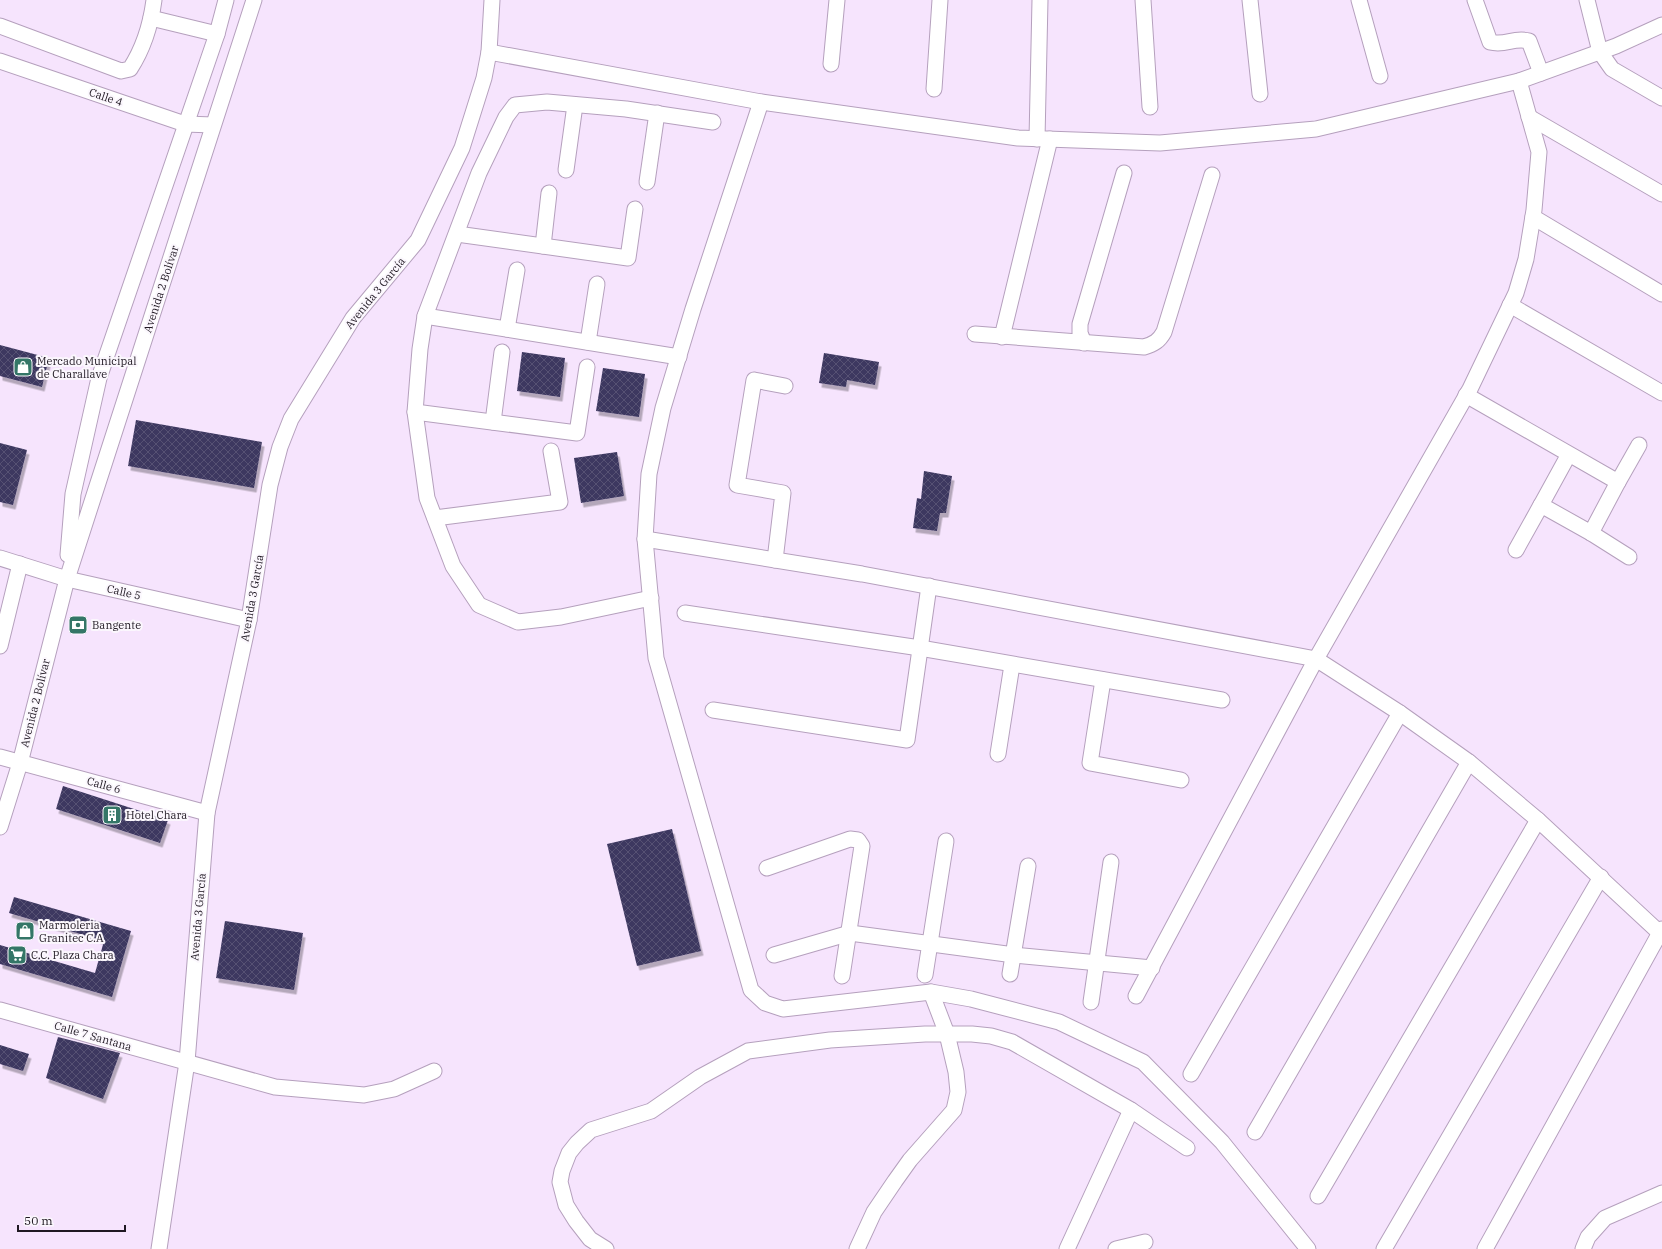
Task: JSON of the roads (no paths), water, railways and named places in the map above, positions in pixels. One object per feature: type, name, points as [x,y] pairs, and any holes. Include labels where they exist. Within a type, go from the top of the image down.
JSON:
[{"type":"street","points":[[0,26],[121,71],[130,70],[135,62],[151,18],[154,0]]},
{"type":"street","name":"Avenida 2 Bolívar","points":[[67,579],[73,494],[99,378],[217,34],[226,0]]},
{"type":"street","name":"Avenida 2 Bolívar","points":[[0,827],[20,763],[67,579],[254,0]]},
{"type":"street","name":"Avenida 3 García","points":[[159,1249],[186,1062],[207,813],[249,620],[270,485],[280,447],[291,418],[353,318],[418,240],[462,148],[484,78],[489,52],[492,0]]},
{"type":"street","points":[[831,64],[837,0]]},
{"type":"street","points":[[934,89],[940,0]]},
{"type":"street","points":[[1002,337],[1043,139],[1040,0]]},
{"type":"street","points":[[1143,0],[1150,106]]},
{"type":"street","points":[[1250,0],[1260,94]]},
{"type":"street","points":[[1359,0],[1380,76]]},
{"type":"street","points":[[1475,0],[1490,42],[1501,45],[1520,39],[1529,41],[1541,73]]},
{"type":"street","points":[[1587,0],[1600,52],[1612,69],[1662,98]]},
{"type":"street","points":[[151,18],[217,34]]},
{"type":"street","points":[[489,52],[761,102],[1018,138],[1160,143],[1316,129],[1518,81],[1600,52],[1662,25]]},
{"type":"street","name":"Calle 4","points":[[0,61],[185,124],[213,125]]},
{"type":"street","points":[[1136,996],[1316,659],[1466,396],[1510,305],[1526,259],[1533,217],[1539,152],[1518,81]]},
{"type":"street","points":[[651,598],[561,617],[518,622],[479,604],[453,566],[427,498],[415,412],[420,349],[425,316],[478,173],[506,118],[515,105],[530,102],[575,105],[656,113],[714,122]]},
{"type":"street","points":[[761,102],[663,408],[649,474],[646,539],[656,658],[751,990],[765,1003],[783,1009],[931,992],[971,999],[1059,1022],[1143,1062],[1222,1142],[1308,1249]]},
{"type":"street","points":[[566,170],[575,105]]},
{"type":"street","points":[[647,182],[656,113]]},
{"type":"street","points":[[1529,117],[1662,194]]},
{"type":"street","points":[[1084,343],[1080,333],[1080,324],[1124,174]]},
{"type":"street","points":[[975,334],[1144,347],[1153,344],[1160,339],[1164,332],[1212,176]]},
{"type":"street","points":[[543,246],[549,193]]},
{"type":"street","points":[[456,234],[628,258],[635,209]]},
{"type":"street","points":[[1533,217],[1662,294]]},
{"type":"street","points":[[507,329],[517,270]]},
{"type":"street","points":[[588,342],[597,284]]},
{"type":"street","points":[[1510,305],[1662,393]]},
{"type":"street","points":[[425,316],[679,357]]},
{"type":"street","points":[[493,422],[502,352]]},
{"type":"street","points":[[415,412],[577,433],[587,368]]},
{"type":"street","points":[[775,560],[783,493],[737,484],[754,380],[785,386]]},
{"type":"street","points":[[1466,396],[1618,482]]},
{"type":"street","points":[[1591,534],[1639,445]]},
{"type":"street","points":[[435,518],[560,502],[551,451]]},
{"type":"street","points":[[1516,550],[1570,454]]},
{"type":"street","points":[[1541,505],[1629,557]]},
{"type":"street","points":[[646,539],[929,586],[1316,659],[1400,713],[1469,762],[1538,820],[1661,933],[1485,1249]]},
{"type":"street","name":"Calle 5","points":[[0,558],[67,579],[249,620]]},
{"type":"street","points":[[0,646],[3,618],[20,564]]},
{"type":"street","points":[[713,710],[907,740],[929,586]]},
{"type":"street","points":[[685,613],[920,648],[1222,700]]},
{"type":"street","points":[[998,754],[1012,665]]},
{"type":"street","points":[[1103,680],[1090,763],[1180,780]]},
{"type":"street","points":[[1192,1074],[1400,713]]},
{"type":"street","name":"Calle 6","points":[[0,757],[207,813]]},
{"type":"street","points":[[1255,1132],[1469,762]]},
{"type":"street","points":[[1318,1196],[1538,820]]},
{"type":"street","points":[[767,868],[850,840],[858,840],[862,846],[850,933],[842,976]]},
{"type":"street","points":[[925,975],[946,841]]},
{"type":"street","points":[[1091,1002],[1111,862]]},
{"type":"street","points":[[1010,974],[1028,866]]},
{"type":"street","points":[[1384,1249],[1601,877]]},
{"type":"street","points":[[774,955],[850,933],[1014,955],[1152,968]]},
{"type":"street","points":[[857,1249],[874,1212],[895,1181],[910,1160],[954,1110],[958,1092],[947,1034],[931,992]]},
{"type":"street","name":"Calle 7 Santana","points":[[0,1010],[275,1087],[364,1094],[394,1089],[434,1071]]},
{"type":"street","points":[[606,1249],[590,1239],[576,1222],[566,1205],[560,1182],[562,1171],[569,1153],[591,1130],[651,1111],[700,1077],[748,1051],[830,1040],[947,1034],[991,1036],[1012,1042],[1131,1110],[1187,1148]]},
{"type":"street","points":[[1067,1249],[1131,1110]]},
{"type":"street","points":[[1583,1249],[1588,1237],[1605,1218],[1662,1193]]},
{"type":"street","points":[[1116,1249],[1145,1242]]},
{"type":"place","name":"Mercado Municipal de Charallave","points":[[23,367]]},
{"type":"place","name":"Bangente","points":[[78,625]]},
{"type":"place","name":"Hotel Chara","points":[[112,815]]},
{"type":"place","name":"Marmoleria Granitec C.A","points":[[25,931]]},
{"type":"place","name":"C.C. Plaza Chara","points":[[17,955]]}]
